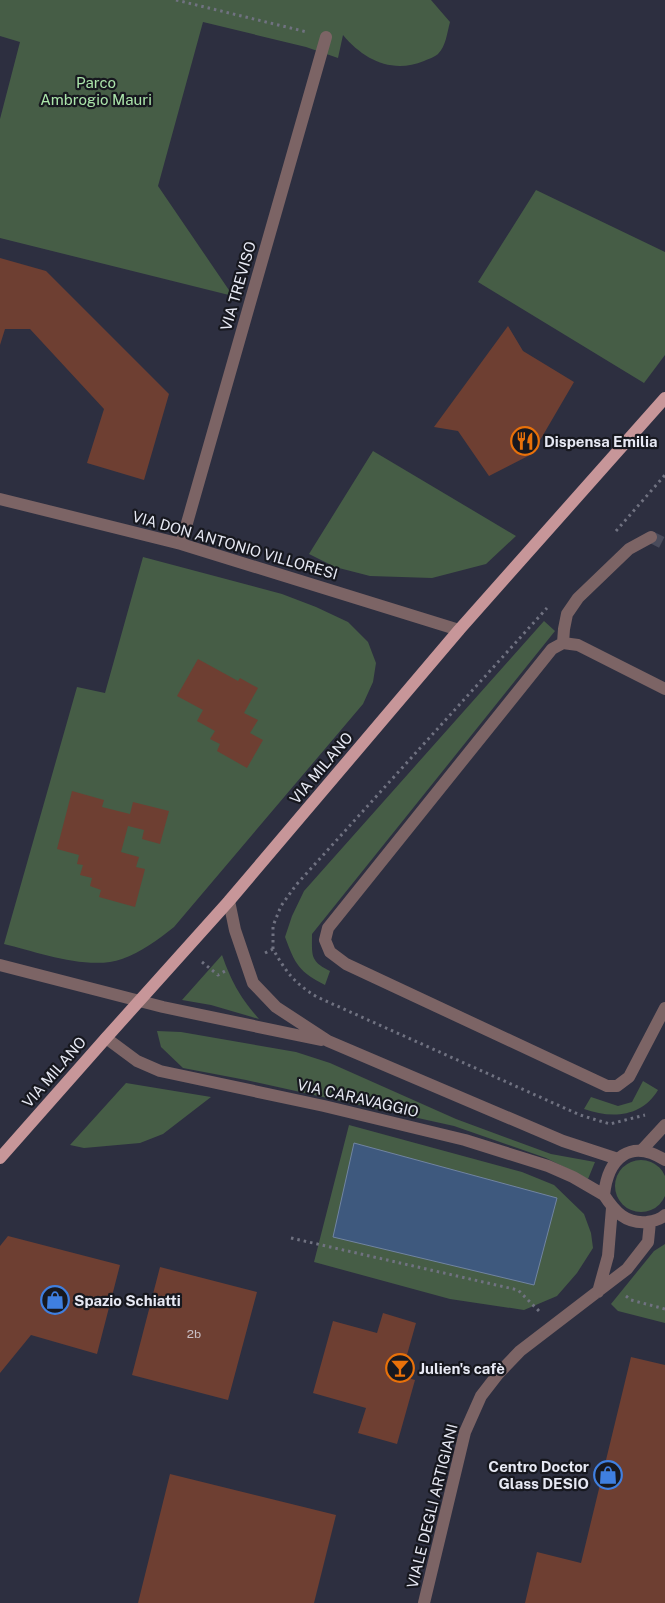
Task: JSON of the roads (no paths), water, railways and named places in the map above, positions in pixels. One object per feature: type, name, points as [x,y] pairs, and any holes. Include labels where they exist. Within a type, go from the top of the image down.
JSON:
[{"type":"main road","name":"VIA MILANO","points":[[0,1158],[229,901],[459,630],[665,398]]},
{"type":"street","name":"VIA TREVISO","points":[[181,544],[326,37]]},
{"type":"street","name":"VIA DON ANTONIO VILLORESI","points":[[0,499],[181,544],[459,630]]},
{"type":"street","points":[[563,643],[566,614],[578,598],[629,549],[651,536]]},
{"type":"street","points":[[665,689],[578,645],[563,643],[552,649],[328,928],[324,940],[330,952],[346,964],[608,1086],[617,1086],[629,1076],[665,1008]]},
{"type":"street","name":"VIA CARAVAGGIO","points":[[229,901],[234,930],[253,984],[276,1007],[328,1041],[563,1141],[618,1159]]},
{"type":"street","name":"VIA CARAVAGGIO","points":[[0,965],[170,1009],[328,1041]]},
{"type":"street","name":"VIA CARAVAGGIO","points":[[106,1038],[137,1061],[160,1071],[324,1106],[465,1140],[548,1166],[573,1177],[604,1195]]},
{"type":"street","points":[[641,1151],[665,1125]]},
{"type":"street","points":[[661,1218],[638,1223],[626,1220],[612,1208],[604,1195],[608,1172],[618,1159],[628,1153],[641,1151],[653,1153],[665,1160]]},
{"type":"street","points":[[598,1292],[608,1256],[612,1208]]},
{"type":"street","name":"VIALE DEGLI ARTIGIANI","points":[[424,1603],[465,1432],[482,1396],[498,1374],[520,1351],[553,1324],[628,1269],[648,1242],[661,1218]]},
{"type":"water","points":[[354,1143],[557,1198],[534,1285],[333,1237]]},
{"type":"tunnel","points":[[651,537],[665,544]]},
{"type":"place","name":"Dispensa Emilia","points":[[525,441]]},
{"type":"place","name":"Spazio Schiatti","points":[[55,1300]]},
{"type":"place","name":"Julien's cafè","points":[[400,1368]]},
{"type":"place","name":"Centro Doctor Glass DESIO","points":[[608,1475]]},
{"type":"park label","name":"Parco Ambrogio Mauri","points":[[96,90]]}]
